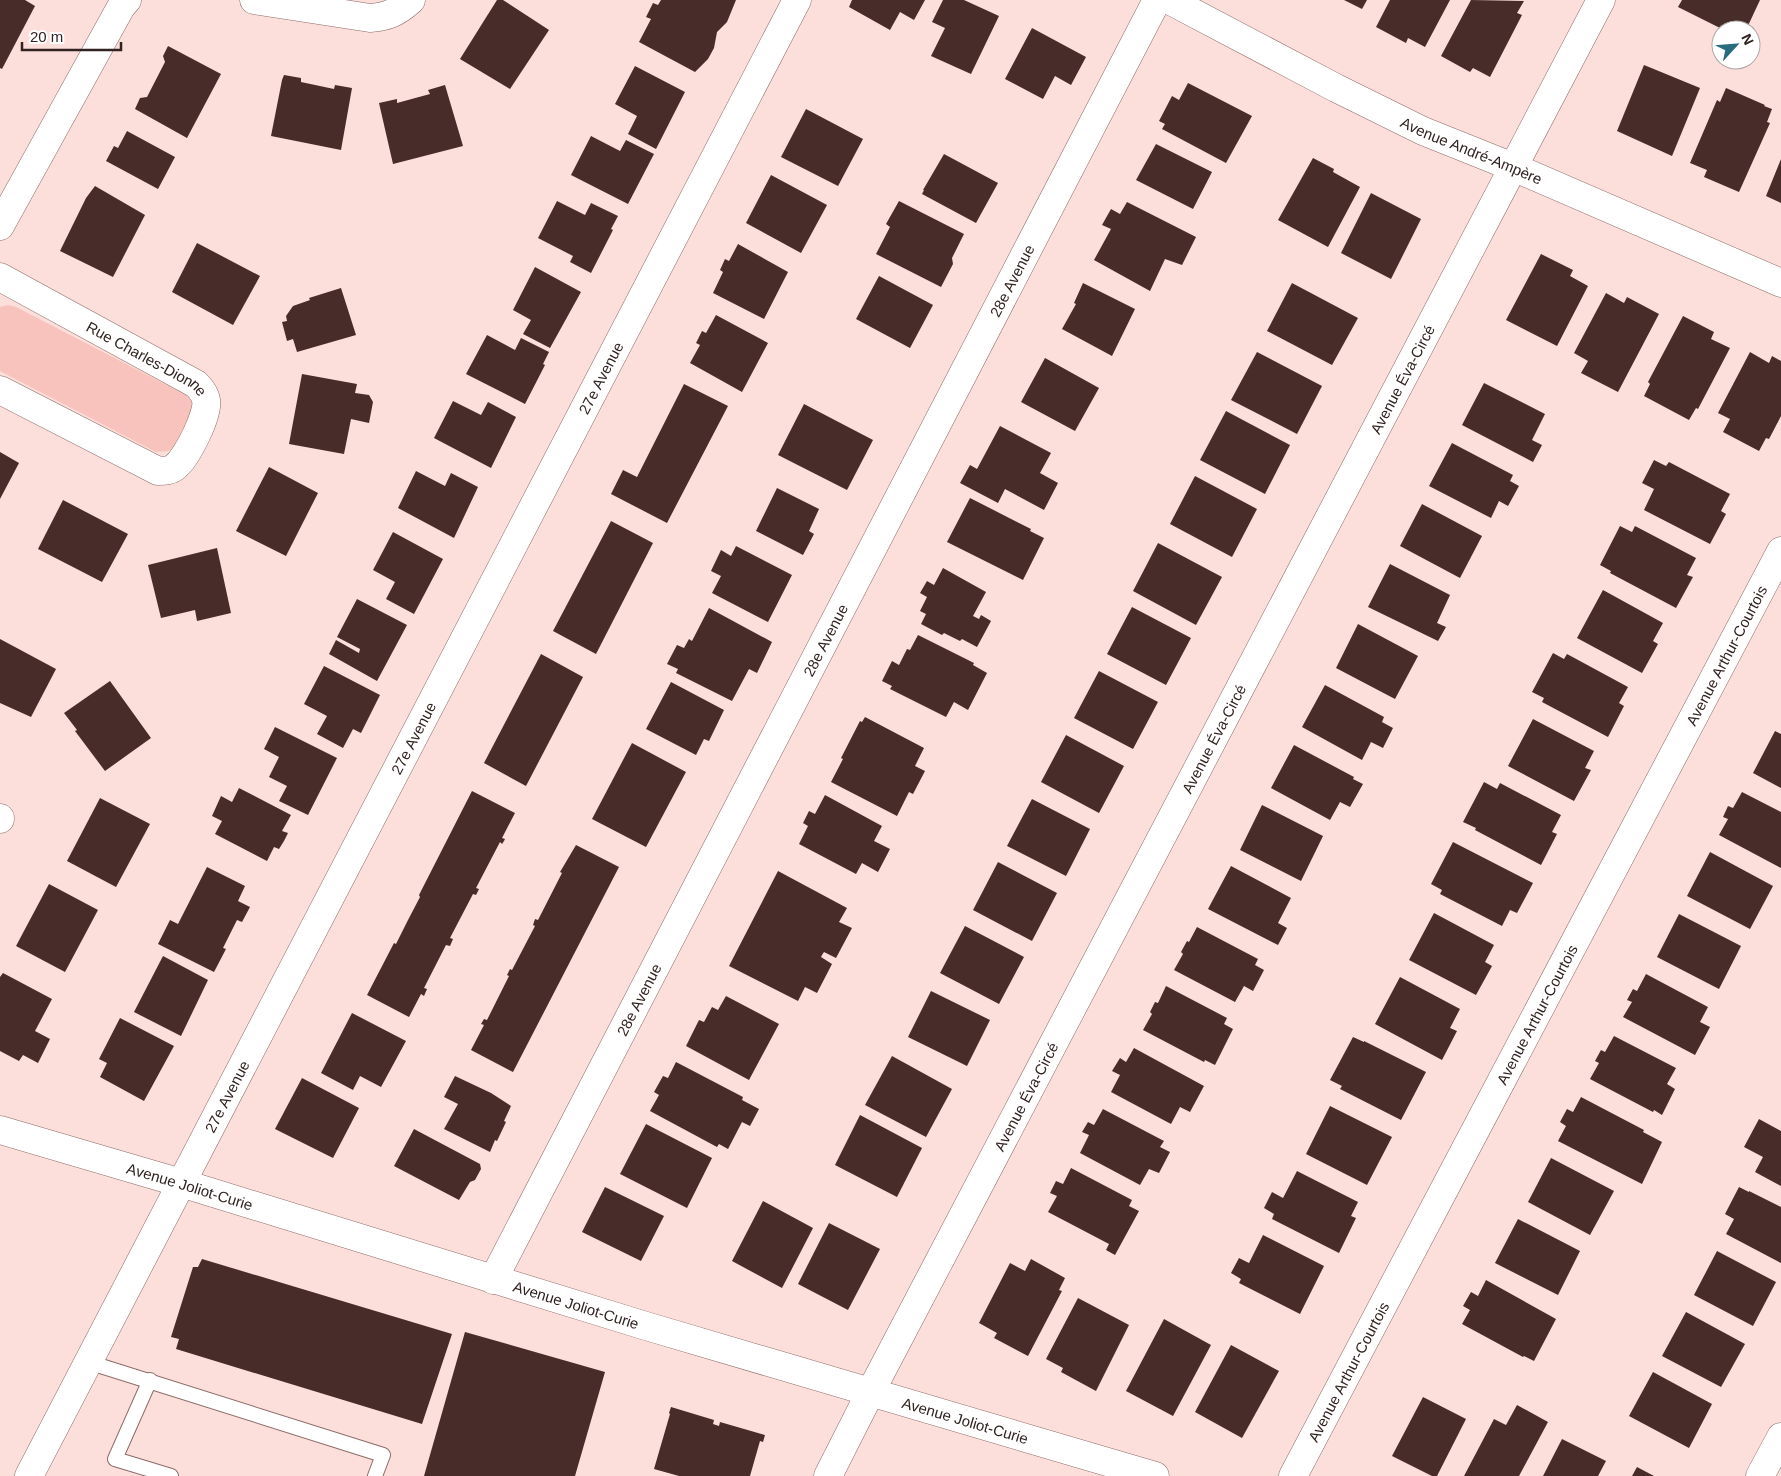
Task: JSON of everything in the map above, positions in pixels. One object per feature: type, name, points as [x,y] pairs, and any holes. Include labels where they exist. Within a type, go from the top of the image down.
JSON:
[{"type":"street","points":[[0,226],[121,7],[127,0]]},
{"type":"street","points":[[254,0],[370,18],[385,17],[398,11],[411,0]]},
{"type":"street","name":"27e Avenue","points":[[29,1476],[798,0]]},
{"type":"street","name":"28e Avenue","points":[[493,1280],[1157,0]]},
{"type":"street","name":"Avenue André-Ampère","points":[[1170,0],[1336,88],[1423,131],[1781,283]]},
{"type":"street","name":"Avenue Éva-Circé","points":[[828,1476],[1601,0]]},
{"type":"street","name":"Rue Charles-Dionne","points":[[0,277],[196,384],[206,400],[205,418],[176,467],[166,471],[158,471],[0,390]]},
{"type":"street","name":"Avenue Arthur-Courtois","points":[[1293,1476],[1781,551]]},
{"type":"street","name":"Avenue Joliot-Curie","points":[[0,1130],[181,1183],[493,1280],[870,1393],[1155,1476]]},
{"type":"street","points":[[1760,1476],[1781,1437]]},
{"type":"lane","points":[[88,1362],[383,1455],[375,1476]]},
{"type":"lane","points":[[150,1380],[115,1459],[171,1476]]},
{"type":"shaded area","points":[[8,305],[16,307],[186,395],[192,403],[192,410],[173,447],[169,451],[156,452],[0,371],[0,307]]},
{"type":"building","points":[[0,0],[25,0],[35,6],[2,69],[0,68]]},
{"type":"building","points":[[497,0],[503,0],[549,30],[510,89],[460,59]]},
{"type":"building","points":[[661,0],[736,0],[727,22],[717,32],[714,48],[708,59],[695,72],[639,42],[651,19],[646,17],[653,3],[658,5]]},
{"type":"building","points":[[852,0],[925,0],[914,20],[900,12],[890,30],[849,7]]},
{"type":"building","points":[[943,0],[964,0],[999,16],[971,74],[931,56],[945,28],[932,22]]},
{"type":"building","points":[[1344,0],[1367,0],[1362,9]]},
{"type":"building","points":[[1390,0],[1450,0],[1425,47],[1408,38],[1406,43],[1376,27]]},
{"type":"building","points":[[1471,0],[1524,1],[1517,13],[1522,15],[1490,77],[1473,68],[1470,72],[1441,56]]},
{"type":"building","points":[[1682,0],[1760,0],[1751,20],[1711,20],[1711,24],[1678,7]]},
{"type":"building","points":[[1032,28],[1086,57],[1071,85],[1055,76],[1043,99],[1005,79]]},
{"type":"building","points":[[168,46],[221,74],[187,138],[135,109],[140,98],[147,97],[165,62],[163,56]]},
{"type":"building","points":[[1644,65],[1700,88],[1672,156],[1617,131]]},
{"type":"building","points":[[635,66],[685,92],[656,149],[628,134],[637,116],[615,104]]},
{"type":"building","points":[[284,75],[301,78],[301,82],[334,89],[335,85],[352,88],[341,150],[271,136]]},
{"type":"building","points":[[1188,83],[1252,116],[1226,163],[1162,129],[1165,124],[1159,121],[1172,96],[1179,100]]},
{"type":"building","points":[[445,85],[463,146],[393,164],[379,103],[397,99],[397,103],[430,94],[428,90]]},
{"type":"building","points":[[1726,88],[1772,109],[1767,122],[1770,123],[1739,192],[1704,177],[1707,170],[1690,163],[1717,100],[1720,102]]},
{"type":"building","points":[[806,109],[863,139],[838,186],[781,157]]},
{"type":"building","points":[[127,131],[175,157],[158,189],[106,161],[114,146],[118,148]]},
{"type":"building","points":[[591,136],[620,151],[626,140],[654,154],[628,204],[571,175]]},
{"type":"building","points":[[1156,144],[1212,172],[1193,209],[1136,180]]},
{"type":"building","points":[[944,154],[998,183],[976,223],[922,194]]},
{"type":"building","points":[[1313,158],[1334,169],[1333,172],[1360,187],[1328,247],[1278,220]]},
{"type":"building","points":[[1781,159],[1781,203],[1766,196]]},
{"type":"building","points":[[771,175],[827,205],[801,253],[746,223]]},
{"type":"building","points":[[95,186],[145,215],[113,277],[60,251],[86,198]]},
{"type":"building","points":[[1371,193],[1421,219],[1391,279],[1341,253]]},
{"type":"building","points":[[557,201],[585,215],[591,203],[618,216],[591,273],[570,262],[573,256],[538,238]]},
{"type":"building","points":[[899,201],[964,234],[952,258],[953,264],[941,287],[876,254],[890,227],[886,224]]},
{"type":"building","points":[[1127,202],[1196,237],[1182,265],[1165,259],[1150,291],[1094,260],[1111,229],[1102,225],[1111,209],[1120,214]]},
{"type":"building","points":[[197,243],[260,276],[233,325],[172,292]]},
{"type":"building","points":[[738,244],[788,272],[764,319],[713,293],[723,272],[720,270],[725,259],[729,261]]},
{"type":"building","points":[[1541,254],[1573,270],[1570,276],[1588,286],[1557,346],[1506,320]]},
{"type":"building","points":[[535,267],[581,292],[550,348],[523,334],[531,320],[513,310]]},
{"type":"building","points":[[879,276],[933,305],[910,348],[856,319]]},
{"type":"building","points":[[1083,283],[1135,309],[1112,356],[1062,329],[1076,304],[1074,303]]},
{"type":"building","points":[[1292,283],[1358,318],[1332,365],[1267,331]]},
{"type":"building","points":[[341,288],[356,335],[297,352],[293,339],[287,341],[282,322],[287,321],[286,316],[293,306],[310,300],[309,298]]},
{"type":"building","points":[[1606,293],[1624,303],[1627,297],[1659,314],[1618,392],[1581,373],[1588,361],[1574,353]]},
{"type":"building","points":[[716,315],[768,343],[742,392],[690,363],[700,345],[696,343],[702,331],[706,333]]},
{"type":"building","points":[[1683,316],[1714,332],[1711,339],[1730,348],[1698,409],[1696,408],[1689,420],[1644,396],[1650,384],[1648,382]]},
{"type":"building","points":[[487,335],[515,350],[521,338],[549,352],[543,364],[545,365],[525,404],[466,374]]},
{"type":"building","points":[[1257,352],[1322,386],[1297,434],[1231,400]]},
{"type":"building","points":[[1750,352],[1769,363],[1772,356],[1781,361],[1781,416],[1769,439],[1766,438],[1759,451],[1723,432],[1730,419],[1718,413]]},
{"type":"building","points":[[1045,358],[1099,388],[1075,431],[1021,402]]},
{"type":"building","points":[[302,374],[357,384],[355,393],[369,395],[373,402],[369,423],[351,419],[344,454],[289,444]]},
{"type":"building","points":[[1484,383],[1545,414],[1532,440],[1542,445],[1533,462],[1462,425]]},
{"type":"building","points":[[684,384],[728,406],[667,523],[611,494],[623,470],[637,477]]},
{"type":"building","points":[[453,401],[481,415],[488,402],[516,417],[491,468],[434,438]]},
{"type":"building","points":[[804,404],[873,440],[847,490],[778,455]]},
{"type":"building","points":[[1226,411],[1290,445],[1265,494],[1200,460]]},
{"type":"building","points":[[1000,426],[1051,453],[1040,473],[1058,483],[1044,510],[1005,489],[998,503],[960,483],[970,465],[977,469]]},
{"type":"building","points":[[1452,443],[1513,475],[1510,481],[1519,486],[1508,506],[1499,501],[1491,518],[1429,486]]},
{"type":"building","points":[[0,452],[19,463],[0,499]]},
{"type":"building","points":[[1654,460],[1666,466],[1669,462],[1730,494],[1721,511],[1726,514],[1710,544],[1644,510],[1654,489],[1642,483]]},
{"type":"building","points":[[269,467],[318,493],[286,556],[236,531]]},
{"type":"building","points":[[416,471],[445,486],[451,473],[478,487],[454,538],[398,508]]},
{"type":"building","points":[[1195,476],[1257,509],[1232,557],[1170,524]]},
{"type":"building","points":[[777,488],[819,509],[809,531],[814,534],[803,555],[756,531]]},
{"type":"building","points":[[970,498],[1031,529],[1030,531],[1044,538],[1023,580],[947,542]]},
{"type":"building","points":[[63,500],[128,534],[102,582],[38,549]]},
{"type":"building","points":[[1422,504],[1482,536],[1460,578],[1400,546]]},
{"type":"building","points":[[611,521],[653,543],[596,654],[553,631]]},
{"type":"building","points":[[1620,526],[1632,532],[1635,526],[1696,558],[1687,575],[1693,577],[1676,608],[1610,573],[1611,571],[1600,565]]},
{"type":"building","points":[[393,532],[443,559],[414,614],[386,599],[395,582],[373,570]]},
{"type":"building","points":[[1158,543],[1222,577],[1196,625],[1133,591]]},
{"type":"building","points":[[736,546],[792,575],[768,622],[712,593],[721,576],[711,571],[721,550],[731,556]]},
{"type":"building","points":[[217,548],[231,613],[197,621],[195,610],[161,618],[148,565]]},
{"type":"building","points":[[1390,564],[1450,595],[1437,623],[1446,627],[1438,641],[1368,607]]},
{"type":"building","points":[[943,568],[986,592],[973,616],[979,619],[981,615],[991,621],[977,647],[962,639],[960,641],[944,633],[942,635],[921,624],[926,614],[920,611],[927,597],[920,593],[927,581],[934,585]]},
{"type":"building","points":[[1603,590],[1663,623],[1653,641],[1658,644],[1642,673],[1577,638]]},
{"type":"building","points":[[357,599],[407,625],[377,681],[329,654],[336,640],[359,653],[360,649],[337,637]]},
{"type":"building","points":[[1132,607],[1191,638],[1166,685],[1107,654]]},
{"type":"building","points":[[709,608],[772,642],[757,673],[749,669],[732,701],[676,673],[678,669],[667,664],[677,645],[684,648],[689,639],[692,641]]},
{"type":"building","points":[[1358,624],[1418,656],[1395,699],[1336,668]]},
{"type":"building","points":[[918,635],[974,663],[973,665],[987,673],[968,710],[954,702],[946,717],[890,689],[892,686],[882,681],[892,661],[899,665],[907,649],[910,650]]},
{"type":"building","points":[[0,639],[56,669],[31,717],[0,703]]},
{"type":"building","points":[[1553,653],[1564,659],[1567,654],[1628,687],[1619,703],[1624,706],[1608,737],[1542,702],[1544,698],[1532,692]]},
{"type":"building","points":[[541,654],[583,677],[526,786],[484,763]]},
{"type":"building","points":[[324,666],[380,695],[361,733],[353,729],[343,748],[317,734],[327,716],[304,704]]},
{"type":"building","points":[[1099,671],[1158,702],[1133,749],[1074,718]]},
{"type":"building","points":[[110,681],[151,738],[105,771],[64,713]]},
{"type":"building","points":[[671,682],[724,710],[709,741],[704,739],[696,755],[646,729]]},
{"type":"building","points":[[1325,685],[1384,717],[1382,722],[1393,728],[1383,748],[1371,742],[1362,760],[1302,727]]},
{"type":"building","points":[[865,717],[924,748],[915,766],[925,771],[913,794],[909,792],[897,816],[831,782],[860,721],[862,722]]},
{"type":"building","points":[[1533,719],[1594,751],[1585,768],[1591,770],[1574,801],[1508,766]]},
{"type":"building","points":[[275,727],[337,758],[308,815],[279,801],[287,786],[269,777],[279,757],[264,749]]},
{"type":"building","points":[[1775,731],[1781,734],[1781,788],[1753,773]]},
{"type":"building","points":[[1066,735],[1124,766],[1099,813],[1041,782]]},
{"type":"building","points":[[632,743],[686,772],[646,847],[592,819]]},
{"type":"building","points":[[1294,745],[1354,777],[1353,779],[1363,784],[1350,807],[1340,802],[1330,820],[1271,788]]},
{"type":"building","points":[[1484,782],[1497,789],[1500,783],[1561,815],[1552,832],[1557,834],[1541,865],[1463,822]]},
{"type":"building","points":[[239,788],[291,815],[282,831],[288,833],[284,841],[279,849],[274,847],[267,861],[215,834],[222,821],[212,816],[221,796],[232,802]]},
{"type":"building","points":[[472,791],[515,813],[502,838],[505,839],[504,841],[502,844],[500,842],[476,888],[479,889],[476,895],[473,894],[450,938],[453,939],[450,946],[446,945],[424,988],[427,989],[424,996],[421,994],[409,1017],[367,995],[394,943],[396,944]]},
{"type":"building","points":[[1742,792],[1781,812],[1781,868],[1719,835],[1728,819],[1723,817],[1728,806],[1733,808]]},
{"type":"building","points":[[825,795],[882,826],[874,841],[890,849],[878,872],[862,863],[856,874],[799,844],[808,826],[803,823],[809,811],[815,814]]},
{"type":"building","points":[[100,798],[150,824],[116,887],[67,861]]},
{"type":"building","points":[[1032,799],[1090,829],[1066,876],[1007,846]]},
{"type":"building","points":[[1262,805],[1323,836],[1301,881],[1240,850]]},
{"type":"building","points":[[1453,842],[1533,883],[1517,913],[1510,910],[1502,926],[1440,894],[1442,890],[1431,884]]},
{"type":"building","points":[[576,845],[619,867],[513,1072],[471,1050],[484,1025],[481,1024],[484,1019],[487,1020],[509,976],[507,975],[510,969],[512,970],[535,926],[533,925],[535,919],[538,920],[562,873],[560,872]]},
{"type":"building","points":[[1710,852],[1773,886],[1750,929],[1687,896]]},
{"type":"building","points":[[998,862],[1057,893],[1032,941],[973,910]]},
{"type":"building","points":[[1231,866],[1291,898],[1278,923],[1287,928],[1278,945],[1208,909]]},
{"type":"building","points":[[207,867],[245,886],[238,901],[250,907],[242,922],[237,920],[223,948],[226,949],[214,972],[158,944],[170,920],[178,924]]},
{"type":"building","points":[[778,871],[847,908],[839,922],[852,928],[836,958],[824,952],[822,955],[821,957],[832,964],[817,993],[805,987],[798,1001],[729,966]]},
{"type":"building","points":[[49,884],[98,910],[65,972],[16,946]]},
{"type":"building","points":[[1434,913],[1494,945],[1485,962],[1492,966],[1476,995],[1409,960]]},
{"type":"building","points":[[1679,914],[1741,946],[1719,989],[1657,957]]},
{"type":"building","points":[[965,926],[1024,957],[999,1004],[940,973]]},
{"type":"building","points":[[1197,927],[1258,959],[1255,965],[1264,970],[1253,991],[1244,986],[1235,1002],[1174,970],[1183,954],[1181,952]]},
{"type":"building","points":[[163,956],[208,980],[181,1036],[134,1012]]},
{"type":"building","points":[[3,973],[52,999],[35,1031],[50,1039],[38,1063],[23,1055],[19,1061],[0,1051],[0,977]]},
{"type":"building","points":[[1646,974],[1708,1007],[1700,1022],[1710,1027],[1695,1055],[1623,1017],[1632,1002],[1627,1000],[1633,989],[1637,991]]},
{"type":"building","points":[[1400,977],[1460,1009],[1450,1028],[1457,1031],[1442,1060],[1375,1024]]},
{"type":"building","points":[[1166,986],[1227,1018],[1224,1024],[1233,1029],[1215,1065],[1205,1060],[1204,1062],[1143,1030],[1152,1014],[1150,1012],[1155,1002],[1158,1003]]},
{"type":"building","points":[[931,991],[990,1020],[967,1066],[908,1037]]},
{"type":"building","points":[[726,996],[779,1024],[749,1080],[686,1046],[699,1020],[704,1022],[712,1007],[718,1010]]},
{"type":"building","points":[[352,1013],[406,1041],[381,1087],[360,1076],[353,1090],[321,1073]]},
{"type":"building","points":[[120,1018],[174,1046],[144,1101],[100,1077],[107,1063],[99,1059]]},
{"type":"building","points":[[1614,1036],[1676,1068],[1667,1084],[1675,1089],[1662,1115],[1590,1079],[1599,1063],[1595,1061],[1601,1050],[1605,1052]]},
{"type":"building","points":[[1353,1037],[1426,1072],[1401,1120],[1340,1089],[1342,1086],[1330,1080]]},
{"type":"building","points":[[1134,1048],[1204,1086],[1190,1112],[1180,1107],[1171,1124],[1111,1092],[1120,1075],[1112,1071],[1120,1058],[1126,1062]]},
{"type":"building","points":[[892,1056],[952,1089],[926,1137],[865,1105]]},
{"type":"building","points":[[676,1062],[743,1097],[742,1100],[759,1109],[750,1126],[742,1122],[728,1149],[719,1144],[717,1147],[650,1111],[659,1095],[654,1092],[663,1076],[668,1078]]},
{"type":"building","points":[[455,1076],[491,1093],[511,1106],[504,1121],[506,1122],[490,1152],[444,1129],[458,1104],[444,1097]]},
{"type":"building","points":[[302,1078],[359,1108],[333,1158],[275,1129]]},
{"type":"building","points":[[1581,1097],[1644,1130],[1643,1132],[1662,1142],[1642,1184],[1558,1141],[1566,1126],[1560,1122],[1567,1109],[1573,1112]]},
{"type":"building","points":[[1330,1106],[1392,1137],[1367,1185],[1306,1154]]},
{"type":"building","points":[[1103,1109],[1164,1141],[1160,1147],[1170,1152],[1159,1173],[1149,1169],[1140,1185],[1080,1153],[1089,1135],[1082,1132],[1088,1122],[1094,1125]]},
{"type":"building","points":[[860,1115],[922,1148],[897,1197],[835,1165]]},
{"type":"building","points":[[1759,1119],[1781,1131],[1781,1186],[1755,1172],[1763,1157],[1744,1147]]},
{"type":"building","points":[[646,1124],[712,1158],[687,1208],[620,1174]]},
{"type":"building","points":[[414,1129],[480,1164],[481,1169],[475,1180],[470,1182],[459,1200],[394,1166]]},
{"type":"building","points":[[1551,1158],[1614,1191],[1590,1235],[1528,1202]]},
{"type":"building","points":[[1071,1168],[1132,1200],[1129,1206],[1139,1211],[1115,1255],[1106,1250],[1109,1244],[1048,1212],[1057,1196],[1050,1193],[1056,1181],[1063,1184]]},
{"type":"building","points":[[1297,1171],[1358,1202],[1351,1216],[1356,1218],[1339,1253],[1272,1219],[1274,1214],[1264,1208],[1272,1192],[1283,1198]]},
{"type":"building","points":[[605,1187],[664,1216],[641,1261],[582,1232]]},
{"type":"building","points":[[1739,1187],[1781,1207],[1781,1263],[1726,1234],[1734,1219],[1725,1214]]},
{"type":"building","points":[[763,1201],[813,1228],[782,1288],[732,1261]]},
{"type":"building","points":[[1518,1219],[1580,1251],[1558,1295],[1495,1263]]},
{"type":"building","points":[[829,1223],[880,1249],[848,1310],[798,1284]]},
{"type":"building","points":[[1263,1235],[1324,1266],[1300,1314],[1239,1283],[1241,1279],[1231,1273],[1239,1258],[1249,1263]]},
{"type":"building","points":[[1717,1251],[1776,1282],[1753,1326],[1694,1295]]},
{"type":"building","points":[[202,1259],[452,1334],[422,1424],[176,1349],[179,1339],[171,1337],[193,1267],[198,1267]]},
{"type":"building","points":[[1031,1259],[1065,1278],[1059,1290],[1062,1291],[1028,1356],[994,1338],[997,1333],[979,1323],[1010,1263],[1025,1271]]},
{"type":"building","points":[[1486,1280],[1556,1319],[1534,1361],[1462,1324],[1470,1310],[1463,1306],[1471,1292],[1478,1296]]},
{"type":"building","points":[[1078,1298],[1129,1325],[1096,1391],[1061,1372],[1063,1368],[1046,1359]]},
{"type":"building","points":[[1686,1312],[1745,1344],[1721,1387],[1662,1356]]},
{"type":"building","points":[[1164,1319],[1211,1345],[1173,1416],[1126,1391]]},
{"type":"building","points":[[465,1332],[605,1372],[575,1476],[424,1476]]},
{"type":"building","points":[[1231,1345],[1279,1371],[1242,1438],[1195,1412]]},
{"type":"building","points":[[1653,1372],[1712,1404],[1689,1448],[1629,1416]]},
{"type":"building","points":[[1423,1397],[1466,1419],[1437,1476],[1432,1476],[1392,1456]]},
{"type":"building","points":[[1517,1405],[1548,1422],[1519,1476],[1464,1476],[1494,1419],[1506,1425]]},
{"type":"building","points":[[671,1407],[714,1420],[713,1424],[719,1426],[720,1422],[765,1435],[763,1442],[760,1441],[750,1476],[679,1476],[654,1469]]},
{"type":"building","points":[[1562,1439],[1606,1461],[1598,1476],[1543,1476]]},
{"type":"building","points":[[1637,1467],[1654,1476],[1632,1476]]}]
